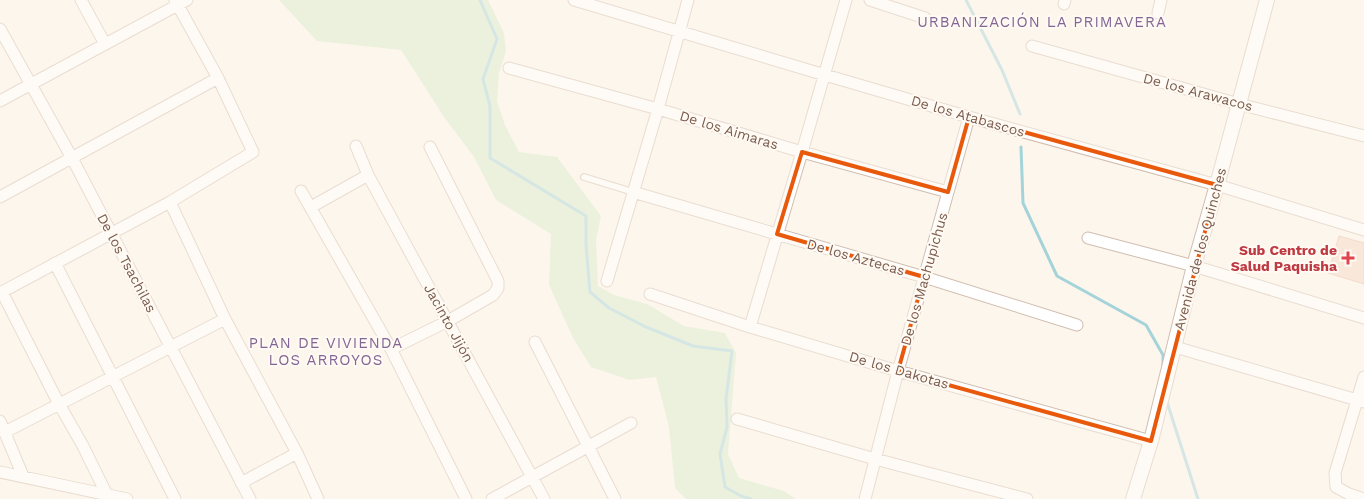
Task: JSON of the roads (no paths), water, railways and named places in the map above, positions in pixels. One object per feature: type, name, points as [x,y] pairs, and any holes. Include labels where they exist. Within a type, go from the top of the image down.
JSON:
[{"type":"street","points":[[81,0],[105,44]]},
{"type":"street","name":"De los Atabascos","points":[[574,0],[825,75],[1217,185],[1364,230]]},
{"type":"street","points":[[607,281],[688,0]]},
{"type":"street","points":[[750,327],[846,0]]},
{"type":"street","points":[[870,0],[925,18]]},
{"type":"street","points":[[1158,13],[1161,0]]},
{"type":"street","name":"Avenida de los Quinches","points":[[1133,499],[1151,441],[1194,266],[1268,0]]},
{"type":"street","points":[[0,101],[180,2],[253,152],[170,202],[1,293],[83,446],[107,495]]},
{"type":"street","name":"De los Tsachilas","points":[[0,29],[72,158],[250,499]]},
{"type":"street","name":"De los Arawacos","points":[[1032,46],[1239,104],[1364,136]]},
{"type":"street","name":"De los Aimaras","points":[[509,68],[948,192]]},
{"type":"street","points":[[0,197],[218,78]]},
{"type":"street","name":"De los Machupichus","points":[[865,499],[898,371],[969,116]]},
{"type":"street","name":"Jacinto Jijón","points":[[356,146],[368,175],[544,499]]},
{"type":"street","points":[[391,349],[448,321],[492,296],[498,288],[498,281],[430,147]]},
{"type":"street","points":[[310,207],[368,175]]},
{"type":"street","points":[[301,191],[391,349],[466,499]]},
{"type":"street","name":"De los Aztecas","points":[[633,192],[924,277],[1077,325]]},
{"type":"street","points":[[170,202],[225,320],[297,453],[318,499]]},
{"type":"street","points":[[1088,238],[1194,266],[1364,318]]},
{"type":"street","points":[[55,263],[175,499]]},
{"type":"street","name":"De los Dakotas","points":[[650,294],[750,327],[898,371],[1151,441]]},
{"type":"street","points":[[23,476],[2,427],[59,404],[225,320]]},
{"type":"street","points":[[536,342],[615,499]]},
{"type":"street","points":[[1174,347],[1361,401]]},
{"type":"street","points":[[1364,377],[1361,401],[1334,473],[1336,486],[1349,494],[1364,498]]},
{"type":"street","points":[[737,418],[875,459],[1026,499]]},
{"type":"street","points":[[492,499],[632,423]]},
{"type":"street","points":[[241,483],[297,453]]},
{"type":"street","points":[[0,472],[127,499]]},
{"type":"lane","points":[[584,177],[633,192]]},
{"type":"waterway","points":[[480,0],[497,39],[483,79],[490,106],[490,158],[586,216],[586,245],[590,292],[609,308],[646,327],[693,346],[732,351],[726,399],[727,427],[720,454],[725,487],[751,499]]},
{"type":"waterway","points":[[966,0],[1002,70],[1020,114]]},
{"type":"waterway","points":[[1021,147],[1023,203],[1057,276],[1146,325],[1163,355],[1163,366]]},
{"type":"waterway","points":[[1167,402],[1198,499]]},
{"type":"place","name":"Sub Centro de Salud Paquisha","points":[[1348,258]]},
{"type":"district","name":"URBANIZACIÓN LA PRIMAVERA","points":[[1042,22]]},
{"type":"district","name":"PLAN DE VIVIENDA LOS ARROYOS","points":[[326,352]]}]
